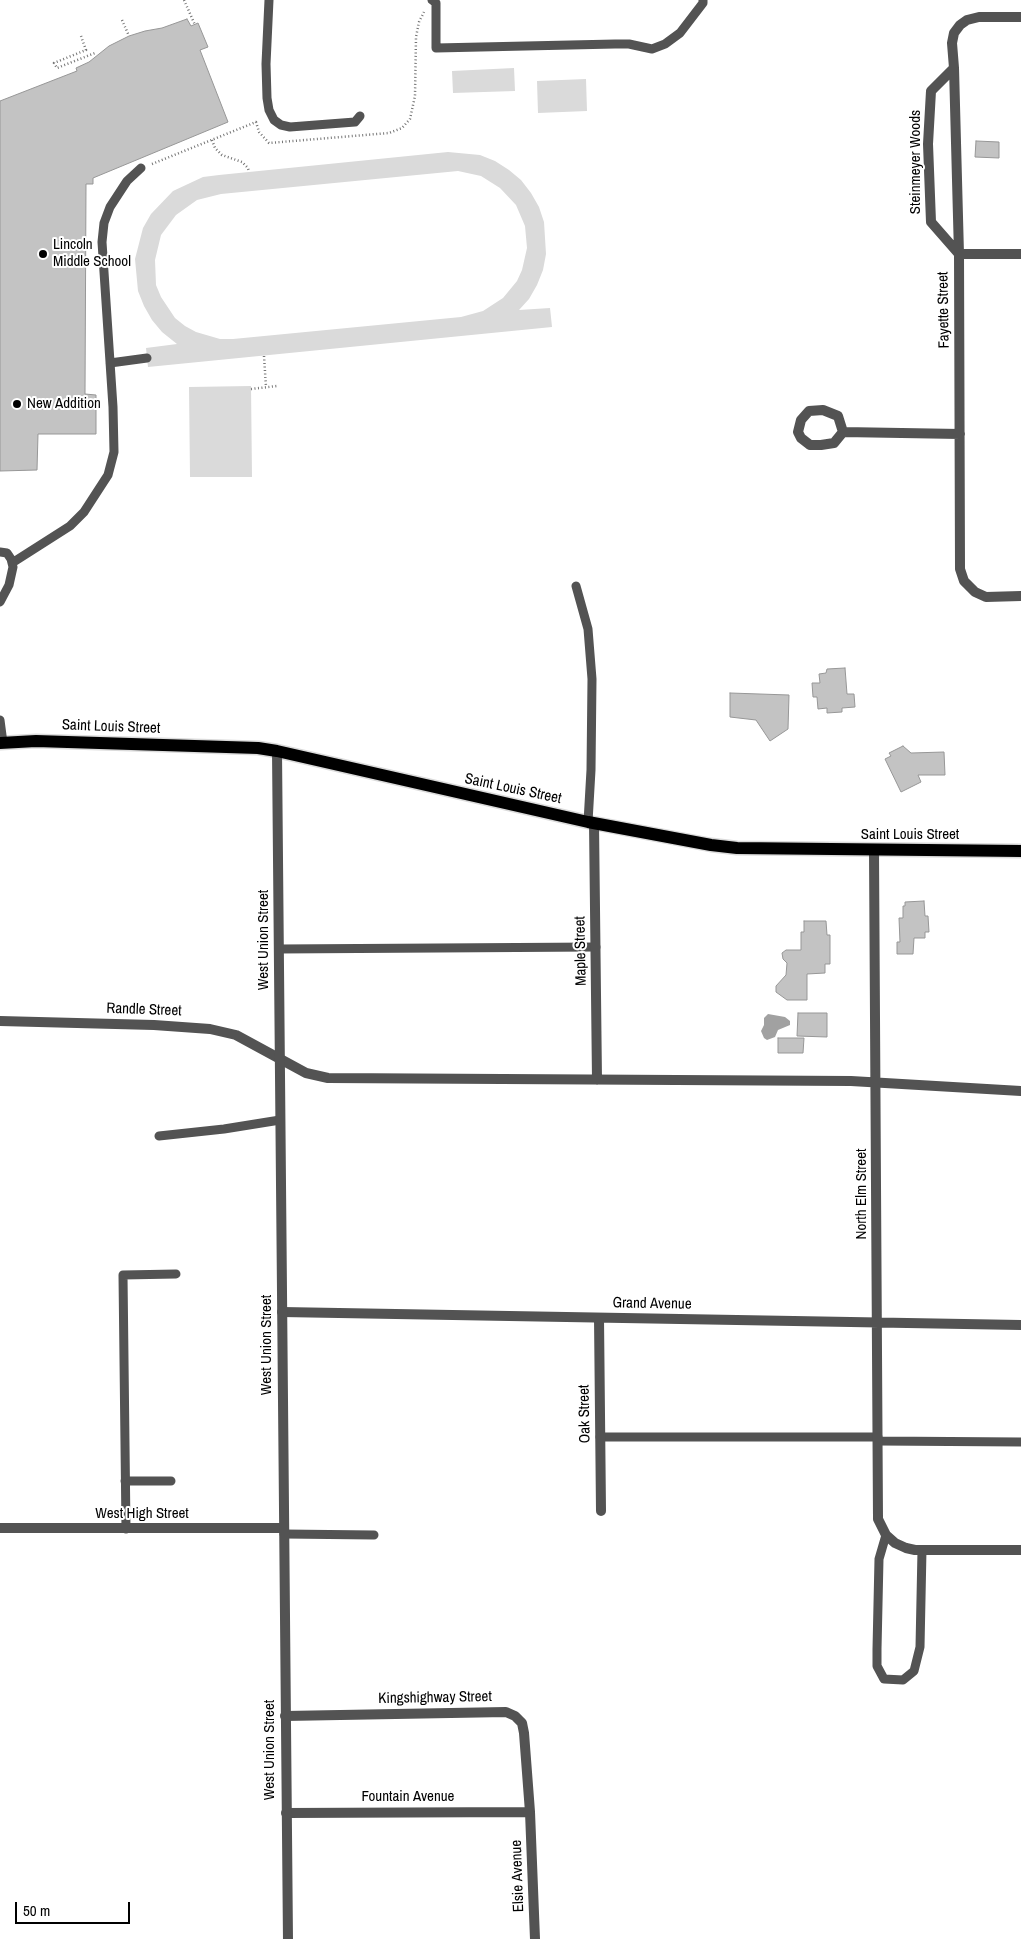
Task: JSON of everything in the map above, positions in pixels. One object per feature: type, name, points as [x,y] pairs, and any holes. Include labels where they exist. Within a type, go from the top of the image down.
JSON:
[{"type":"main road","name":"Saint Louis Street","points":[[1,743],[36,740],[258,748],[591,822],[711,846],[750,850],[1021,852]]},
{"type":"street","name":"Fayette Street","points":[[1021,17],[979,17],[967,20],[954,33],[952,44],[958,254],[960,569],[964,581],[975,592],[986,597],[1021,596]]},
{"type":"street","name":"Steinmeyer Woods","points":[[954,68],[932,91],[928,144],[928,180],[932,222],[958,254]]},
{"type":"street","points":[[958,254],[1021,254]]},
{"type":"street","points":[[823,410],[838,416],[843,432],[834,443],[810,445],[801,438],[798,432],[801,420],[809,412],[823,410]]},
{"type":"street","points":[[843,432],[960,434]]},
{"type":"street","name":"West Union Street","points":[[277,751],[288,1939]]},
{"type":"street","name":"Maple Street","points":[[591,822],[596,947],[598,1080]]},
{"type":"street","name":"North Elm Street","points":[[874,851],[877,1081],[878,1519],[886,1535]]},
{"type":"street","name":"Randle Street","points":[[0,1021],[154,1025],[210,1029],[236,1035],[306,1073],[328,1078],[877,1081],[1021,1092]]},
{"type":"street","name":"Grand Avenue","points":[[282,1312],[1021,1325]]},
{"type":"street","name":"Oak Street","points":[[600,1318],[601,1511]]},
{"type":"street","name":"West High Street","points":[[0,1528],[284,1531]]},
{"type":"street","points":[[886,1535],[895,1543],[906,1548],[922,1550],[1021,1550]]},
{"type":"street","name":"Kingshighway Street","points":[[285,1716],[506,1712],[515,1716],[522,1723],[530,1812]]},
{"type":"street","name":"Fountain Avenue","points":[[286,1813],[530,1812]]},
{"type":"street","name":"Elsie Avenue","points":[[530,1812],[535,1939]]},
{"type":"lane","points":[[269,0],[266,64],[267,98],[269,110],[274,120],[281,126],[290,127],[355,122],[360,116]]},
{"type":"lane","points":[[432,0],[436,3],[436,48],[629,44],[652,49],[665,44],[680,32],[703,3],[703,0]]},
{"type":"lane","points":[[12,562],[70,526],[94,499],[108,475],[114,452],[102,242],[104,223],[110,207],[127,181],[141,168]]},
{"type":"lane","points":[[110,363],[147,358]]},
{"type":"lane","points":[[0,552],[8,553],[12,562],[9,586],[0,602]]},
{"type":"lane","points":[[576,586],[588,629],[592,679],[591,822]]},
{"type":"lane","points":[[0,720],[1,743]]},
{"type":"lane","points":[[279,949],[596,947]]},
{"type":"lane","points":[[160,1136],[224,1130],[280,1120]]},
{"type":"lane","points":[[126,1529],[123,1275],[176,1274]]},
{"type":"lane","points":[[600,1437],[1021,1442]]},
{"type":"lane","points":[[125,1481],[171,1481]]},
{"type":"lane","points":[[284,1531],[374,1535]]},
{"type":"lane","points":[[886,1535],[879,1559],[877,1649],[878,1666],[884,1679],[902,1680],[914,1671],[920,1647],[922,1550]]},
{"type":"path","points":[[184,0],[195,25]]},
{"type":"path","points":[[122,20],[129,36]]},
{"type":"path","points":[[81,36],[86,50],[54,63],[58,68],[95,53]]},
{"type":"path","points":[[212,140],[222,154],[242,162],[249,172]]},
{"type":"path","points":[[264,356],[266,387]]},
{"type":"path","points":[[251,389],[277,386]]},
{"type":"shaded area","points":[[514,68],[515,91],[453,93],[452,71]]},
{"type":"shaded area","points":[[586,79],[587,111],[538,113],[537,81]]},
{"type":"shaded area","points":[[448,152],[480,155],[495,161],[521,180],[531,193],[539,207],[544,222],[546,254],[543,270],[537,285],[529,299],[519,310],[550,308],[552,327],[148,367],[146,348],[177,344],[162,332],[144,306],[138,291],[135,259],[143,228],[151,214],[173,191],[203,177]],"holes":[[[458,171],[481,176],[500,188],[516,205],[525,226],[527,248],[522,270],[517,281],[503,298],[483,311],[461,317],[220,339],[196,332],[175,318],[161,297],[156,285],[155,260],[161,235],[176,215],[197,200],[221,194]]]},
{"type":"shaded area","points":[[251,386],[252,477],[190,477],[189,387]]},
{"type":"shaded area","points":[[768,1014],[785,1017],[790,1021],[790,1025],[778,1030],[775,1037],[767,1040],[761,1031],[764,1025],[764,1018]]},
{"type":"building","name":"Lincoln Middle School","points":[[187,19],[191,26],[198,23],[208,47],[200,50],[228,122],[93,178],[93,184],[86,184],[85,394],[96,395],[96,434],[38,434],[37,470],[0,471],[0,101],[77,71],[76,68],[89,62],[109,46],[129,36],[162,28]]},
{"type":"building","points":[[976,141],[999,142],[999,158],[975,157]]},
{"type":"building","points":[[845,668],[847,694],[854,694],[855,707],[842,708],[842,712],[827,713],[827,708],[818,709],[817,697],[813,697],[812,683],[820,683],[819,674],[826,673],[827,669]]},
{"type":"building","points":[[730,693],[789,695],[788,729],[770,741],[756,720],[730,717]]},
{"type":"building","points":[[903,746],[911,753],[944,752],[945,775],[918,775],[921,782],[901,792],[885,759],[891,756],[889,753]]},
{"type":"building","points":[[924,901],[925,916],[928,916],[929,932],[925,932],[925,938],[914,938],[913,954],[897,954],[897,942],[900,942],[899,918],[903,918],[905,902]]},
{"type":"building","points":[[804,921],[826,921],[827,935],[830,935],[830,964],[825,964],[825,973],[807,974],[807,1000],[787,1000],[776,992],[776,986],[786,975],[787,963],[783,959],[782,953],[786,950],[801,950],[801,932],[804,932]]},
{"type":"building","points":[[798,1013],[827,1013],[827,1037],[797,1036]]},
{"type":"building","points":[[778,1038],[804,1038],[803,1053],[778,1053]]},
{"type":"place","name":"Lincoln Middle School","points":[[43,254]]},
{"type":"place","name":"New Addition","points":[[17,404]]}]
